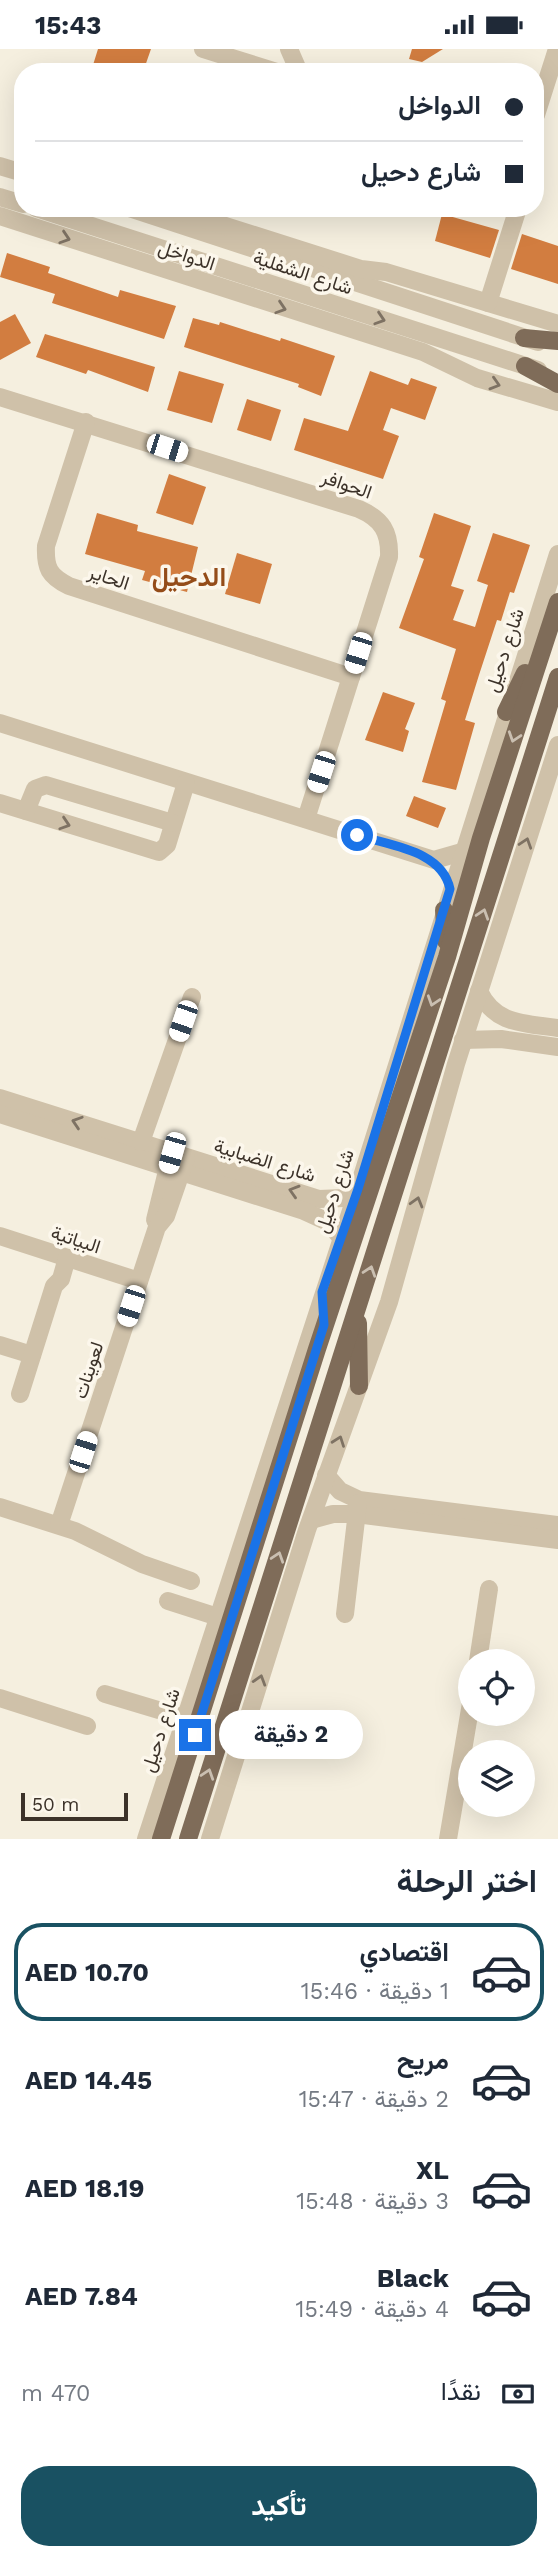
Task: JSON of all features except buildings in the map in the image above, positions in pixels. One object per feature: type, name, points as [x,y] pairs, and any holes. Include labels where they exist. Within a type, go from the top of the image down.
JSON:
[{"type":"main road","points":[[524,338],[558,341]]},
{"type":"main road","points":[[525,366],[558,384]]},
{"type":"main road","points":[[506,712],[556,609]]},
{"type":"main road","name":"شارع دحيل","points":[[161,1839],[324,1325],[447,957],[481,838],[556,609]]},
{"type":"main road","points":[[187,1839],[558,677]]},
{"type":"main road","points":[[462,852],[481,838]]},
{"type":"main road","points":[[444,910],[447,957]]},
{"type":"main road","points":[[322,1292],[324,1325]]},
{"type":"main road","points":[[357,1309],[359,1386]]},
{"type":"street","points":[[203,49],[248,63]]},
{"type":"street","points":[[544,90],[557,49]]},
{"type":"street","name":"شارع الشفلية","points":[[64,217],[558,375]]},
{"type":"street","name":"شارع الشفلية","points":[[156,217],[558,348]]},
{"type":"street","name":"شارع الشفلية","points":[[197,217],[361,269],[386,272],[558,324]]},
{"type":"street","points":[[488,303],[515,217]]},
{"type":"street","name":"الدواخل","points":[[2,219],[423,352],[477,378],[558,402]]},
{"type":"street","points":[[361,269],[432,308]]},
{"type":"street","points":[[450,363],[490,354]]},
{"type":"street","name":"الحوافر","points":[[0,397],[86,422],[373,515],[383,526],[389,541],[388,557],[306,819]]},
{"type":"street","name":"الحاير","points":[[86,422],[46,546],[46,566],[50,574],[69,586],[351,677]]},
{"type":"street","name":"شارع دحيل","points":[[146,1839],[322,1292],[358,1189],[450,889],[558,554]]},
{"type":"street","points":[[0,723],[434,860],[443,870],[450,889]]},
{"type":"street","points":[[211,1839],[326,1475],[388,1302],[463,1040],[558,745]]},
{"type":"street","points":[[0,803],[155,852],[165,848],[186,783]]},
{"type":"street","points":[[26,811],[35,789],[46,785],[173,823]]},
{"type":"street","points":[[434,860],[462,852]]},
{"type":"street","points":[[479,991],[485,1004],[504,1021],[558,1028]]},
{"type":"street","points":[[141,1142],[192,997]]},
{"type":"street","points":[[500,1039],[504,1021]]},
{"type":"street","points":[[463,1040],[500,1039],[558,1047]]},
{"type":"street","name":"شارع الضبابية","points":[[0,1098],[141,1142],[176,1163],[320,1217],[342,1238]]},
{"type":"street","name":"شارع الضبابية","points":[[0,1114],[176,1163],[327,1200],[344,1198],[358,1189]]},
{"type":"street","name":"لعوينات","points":[[59,1525],[156,1227],[156,1213],[176,1163]]},
{"type":"street","name":"البياتية","points":[[0,1235],[139,1281]]},
{"type":"street","points":[[20,1394],[54,1286],[53,1277],[63,1257]]},
{"type":"street","points":[[0,1345],[32,1355]]},
{"type":"street","points":[[326,1475],[357,1507]]},
{"type":"street","points":[[0,1507],[59,1525],[142,1564],[191,1581]]},
{"type":"street","points":[[345,1613],[357,1507]]},
{"type":"street","points":[[312,1520],[357,1507],[558,1525]]},
{"type":"street","points":[[385,1510],[558,1540]]},
{"type":"street","points":[[480,1649],[489,1589]]},
{"type":"street","points":[[168,1601],[218,1617]]},
{"type":"street","points":[[105,1694],[186,1718]]},
{"type":"street","points":[[2,1704],[87,1726]]},
{"type":"street","points":[[448,1839],[467,1726]]},
{"type":"district","name":"الدحيل","points":[[189,577]]},
{"type":"route","points":[[195,1735],[324,1325],[322,1292],[358,1189],[450,889],[443,870],[434,860],[357,835]]}]
